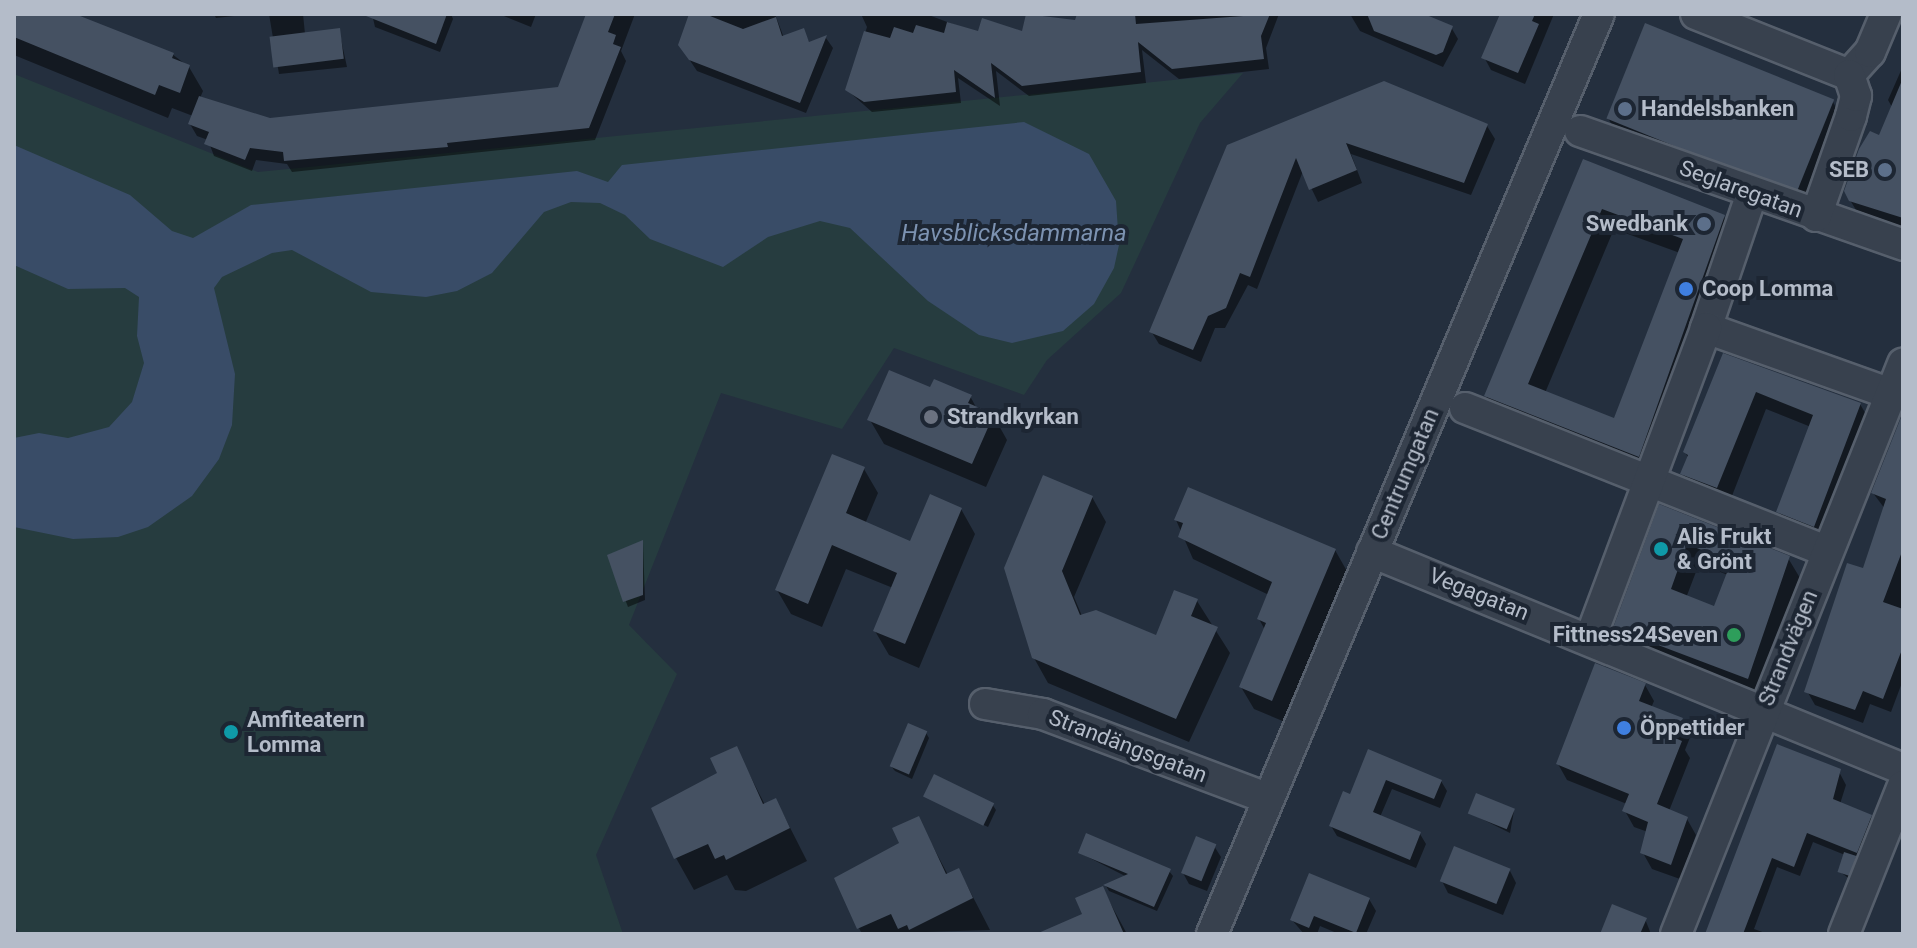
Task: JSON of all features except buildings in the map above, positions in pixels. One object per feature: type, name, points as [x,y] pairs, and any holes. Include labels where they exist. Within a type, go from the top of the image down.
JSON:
[{"type":"street","name":"Centrumgatan","points":[[1212,934],[1599,14]]},
{"type":"street","points":[[1696,14],[1849,75],[1856,96],[1816,216]]},
{"type":"street","points":[[1849,75],[1870,52],[1886,14]]},
{"type":"street","name":"Seglaregatan","points":[[1580,131],[1903,245]]},
{"type":"street","points":[[1590,639],[1706,328],[1752,193]]},
{"type":"street","points":[[1706,328],[1891,394]]},
{"type":"street","name":"Strandvägen","points":[[1676,934],[1903,364]]},
{"type":"street","points":[[1465,408],[1826,551]]},
{"type":"street","name":"Vegagatan","points":[[1372,552],[1903,769]]},
{"type":"street","name":"Strandängsgatan","points":[[985,704],[1043,714],[1269,799]]},
{"type":"street","points":[[1844,934],[1903,786]]},
{"type":"green space","points":[[1243,73],[1200,123],[1121,293],[1047,360],[1024,395],[894,348],[842,429],[721,393],[629,625],[677,674],[596,855],[623,934],[19,934],[14,924],[14,74],[258,172]]},
{"type":"water","name":"Havsblicksdammarna","points":[[1024,122],[1089,154],[1116,201],[1119,245],[1114,268],[1094,304],[1063,331],[1012,343],[979,335],[928,301],[850,228],[820,221],[768,237],[723,267],[650,239],[625,215],[600,203],[571,202],[544,212],[492,273],[457,291],[426,297],[371,292],[292,250],[272,253],[222,277],[214,288],[235,374],[232,425],[219,459],[192,496],[148,527],[118,537],[73,539],[14,527],[14,438],[39,433],[68,438],[109,427],[132,402],[144,363],[137,336],[139,297],[125,288],[68,289],[14,265],[14,145],[130,195],[172,231],[193,238],[251,205],[577,171],[608,182],[622,165]]},
{"type":"place","name":"Handelsbanken","points":[[1625,109]]},
{"type":"place","name":"SEB","points":[[1885,170]]},
{"type":"place","name":"Swedbank","points":[[1704,224]]},
{"type":"place","name":"Coop Lomma","points":[[1686,289]]},
{"type":"place","name":"Strandkyrkan","points":[[931,417]]},
{"type":"place","name":"Alis Frukt & Grönt","points":[[1661,549]]},
{"type":"place","name":"Fittness24Seven","points":[[1734,635]]},
{"type":"place","name":"Öppettider","points":[[1624,728]]},
{"type":"place","name":"Amfiteatern Lomma","points":[[231,732]]}]
